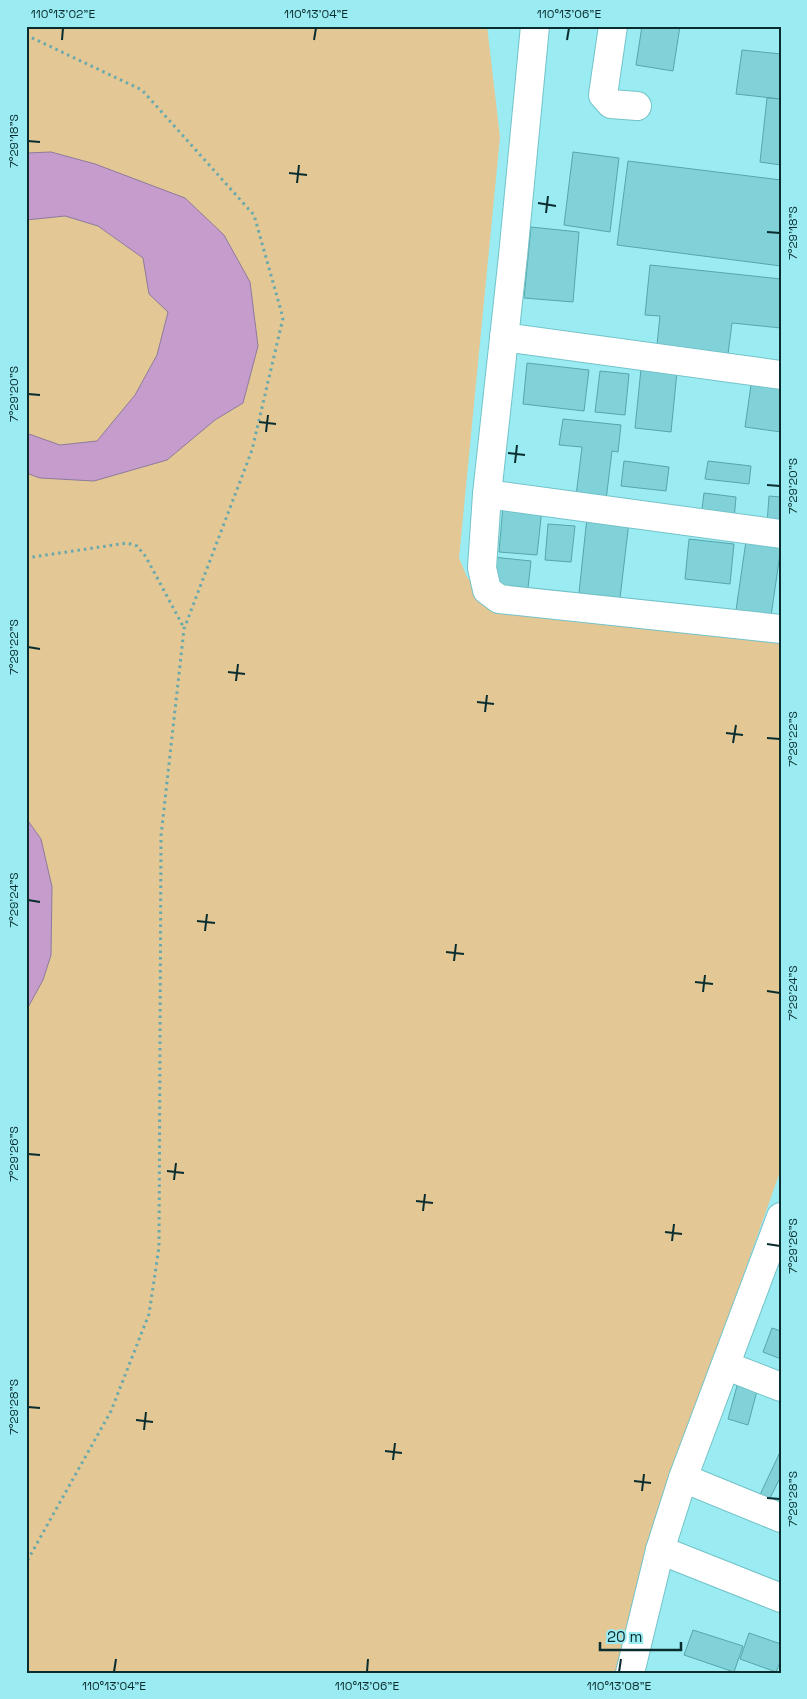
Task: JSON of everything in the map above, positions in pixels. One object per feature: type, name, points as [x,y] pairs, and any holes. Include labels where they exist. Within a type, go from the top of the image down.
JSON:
[{"type":"street","points":[[535,26],[487,494],[482,568],[483,581],[493,596],[508,600],[781,629]]},
{"type":"street","points":[[613,26],[603,95],[611,104],[637,106]]},
{"type":"street","points":[[504,337],[781,375]]},
{"type":"street","points":[[487,494],[781,534]]},
{"type":"street","points":[[630,1673],[660,1550],[683,1478],[727,1366],[773,1260],[781,1217]]},
{"type":"street","points":[[727,1366],[781,1387]]},
{"type":"street","points":[[683,1478],[781,1518]]},
{"type":"street","points":[[660,1550],[781,1598]]},
{"type":"path","points":[[26,35],[142,90],[254,215],[283,318],[252,450],[184,629],[161,836],[159,1247],[149,1314],[111,1411],[26,1563]]},
{"type":"path","points":[[26,558],[127,543],[137,546],[146,557],[184,629]]},
{"type":"shaded area","points":[[26,26],[487,26],[500,137],[459,558],[467,577],[490,605],[781,641],[781,1169],[673,1473],[620,1673],[26,1673]]},
{"type":"shaded area","points":[[51,152],[95,164],[185,198],[224,235],[250,282],[258,346],[243,403],[215,420],[167,460],[94,481],[40,478],[26,473],[26,433],[60,445],[97,441],[135,395],[157,355],[168,312],[149,294],[143,258],[98,226],[65,216],[26,220],[26,153]]},
{"type":"shaded area","points":[[26,818],[41,839],[52,887],[51,955],[43,980],[26,1011]]},
{"type":"building","points":[[642,26],[680,26],[673,71],[636,65]]},
{"type":"building","points":[[742,50],[781,54],[781,99],[736,94]]},
{"type":"building","points":[[767,98],[781,99],[781,165],[760,162]]},
{"type":"building","points":[[573,152],[619,158],[610,232],[564,225]]},
{"type":"building","points":[[628,161],[781,180],[781,266],[617,245]]},
{"type":"building","points":[[531,227],[579,232],[573,302],[524,298]]},
{"type":"building","points":[[650,265],[781,279],[781,328],[732,323],[727,362],[656,354],[660,316],[645,315]]},
{"type":"building","points":[[527,363],[589,370],[584,411],[523,404]]},
{"type":"building","points":[[641,369],[677,372],[671,432],[635,428]]},
{"type":"building","points":[[600,371],[629,374],[625,415],[595,412]]},
{"type":"building","points":[[752,378],[781,381],[781,432],[745,427]]},
{"type":"building","points":[[563,419],[621,425],[618,452],[612,451],[606,500],[576,496],[582,447],[559,445]]},
{"type":"building","points":[[624,461],[669,467],[666,491],[621,486]]},
{"type":"building","points":[[708,461],[751,466],[749,484],[705,479]]},
{"type":"building","points":[[704,493],[736,497],[734,520],[701,517]]},
{"type":"building","points":[[769,496],[781,497],[781,525],[767,524]]},
{"type":"building","points":[[503,506],[542,509],[537,555],[499,552]]},
{"type":"building","points":[[587,517],[629,522],[620,598],[579,593]]},
{"type":"building","points":[[548,524],[575,526],[571,562],[545,560]]},
{"type":"building","points":[[689,539],[734,544],[730,584],[685,579]]},
{"type":"building","points":[[746,541],[781,547],[771,616],[736,610]]},
{"type":"building","points":[[493,557],[531,561],[528,588],[490,584]]},
{"type":"building","points":[[772,1328],[781,1331],[781,1359],[763,1352]]},
{"type":"building","points":[[738,1382],[758,1387],[748,1425],[728,1419]]},
{"type":"building","points":[[781,1450],[781,1476],[767,1504],[758,1499]]},
{"type":"building","points":[[693,1630],[743,1646],[734,1672],[684,1655]]},
{"type":"building","points":[[749,1633],[781,1644],[781,1660],[776,1672],[740,1659]]}]
